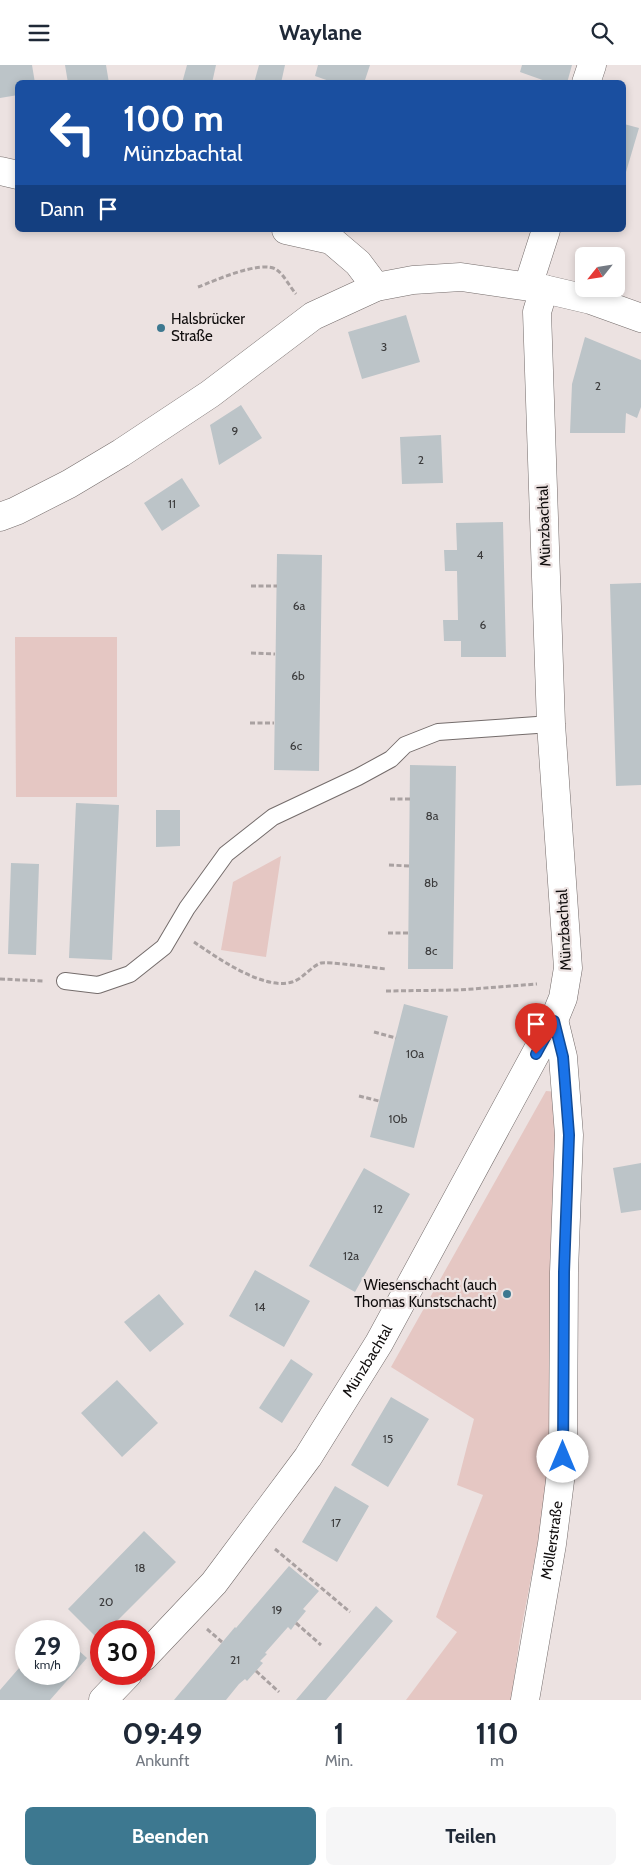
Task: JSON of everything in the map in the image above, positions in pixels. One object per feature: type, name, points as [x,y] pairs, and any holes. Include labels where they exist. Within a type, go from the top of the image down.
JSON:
[{"type":"street","points":[[587,80],[592,65]]},
{"type":"street","points":[[0,171],[15,174]]},
{"type":"street","points":[[295,232],[331,240],[358,263],[376,287]]},
{"type":"street","name":"Münzbachtal","points":[[155,1645],[214,1583],[308,1457],[379,1343],[554,1021],[563,998],[568,969],[551,725],[536,287],[546,232]]},
{"type":"street","points":[[0,517],[69,484],[121,453],[210,394],[313,317],[376,287],[413,280],[461,277],[536,287],[591,300],[641,318]]},
{"type":"street","name":"Möllerstraße","points":[[524,1700],[552,1544],[563,1457],[564,1272],[569,1135],[563,1057],[554,1021]]},
{"type":"street","points":[[103,1700],[117,1685]]},
{"type":"lane","points":[[65,981],[98,985],[130,974],[164,947],[187,908],[226,853],[274,817],[392,759],[405,745],[438,732],[551,725]]},
{"type":"path","points":[[198,287],[261,267],[276,269],[288,284]]},
{"type":"path","points":[[251,586],[277,586]]},
{"type":"path","points":[[251,653],[275,654]]},
{"type":"path","points":[[250,723],[274,723]]},
{"type":"path","points":[[390,799],[410,799]]},
{"type":"path","points":[[389,865],[409,865]]},
{"type":"path","points":[[388,933],[408,933]]},
{"type":"path","points":[[170,938],[190,939],[218,959],[249,976],[273,983],[292,983],[322,963],[386,969]]},
{"type":"path","points":[[0,979],[65,981]]},
{"type":"path","points":[[386,991],[459,990],[566,983]]},
{"type":"path","points":[[374,1032],[396,1037]]},
{"type":"path","points":[[359,1096],[379,1101]]},
{"type":"path","points":[[253,1531],[350,1612]]},
{"type":"path","points":[[296,1623],[321,1645]]},
{"type":"path","points":[[256,1671],[279,1692]]},
{"type":"shaded area","points":[[15,637],[117,637],[117,797],[16,797]]},
{"type":"shaded area","points":[[281,856],[266,957],[221,950],[233,882]]},
{"type":"shaded area","points":[[546,1091],[558,1092],[550,1479],[521,1630],[511,1700],[406,1700],[457,1632],[436,1617],[483,1495],[457,1485],[474,1419],[391,1367]]},
{"type":"building","points":[[0,65],[32,65],[34,80],[15,80],[15,96],[0,98]]},
{"type":"building","points":[[65,65],[106,65],[108,80],[68,80]]},
{"type":"building","points":[[187,65],[216,65],[213,80],[183,80]]},
{"type":"building","points":[[259,65],[285,65],[282,80],[255,80]]},
{"type":"building","points":[[318,65],[370,65],[365,80],[326,80],[315,76]]},
{"type":"building","points":[[522,65],[572,65],[568,80],[543,80],[520,72]]},
{"type":"building","points":[[626,125],[639,128],[626,172]]},
{"type":"building","points":[[406,315],[420,362],[362,379],[348,332]]},
{"type":"building","points":[[585,337],[641,360],[641,407],[637,418],[626,413],[625,433],[570,433],[572,384]]},
{"type":"building","points":[[241,405],[262,438],[219,465],[210,425]]},
{"type":"building","points":[[441,435],[443,483],[402,484],[400,437]]},
{"type":"building","points":[[182,478],[200,506],[162,531],[144,503]]},
{"type":"building","points":[[503,522],[506,657],[461,657],[461,641],[444,641],[443,620],[458,620],[457,571],[445,571],[444,550],[457,550],[456,523]]},
{"type":"building","points":[[277,554],[322,555],[319,771],[274,770]]},
{"type":"building","points":[[641,583],[641,785],[616,786],[610,584]]},
{"type":"building","points":[[410,765],[456,766],[453,969],[408,969]]},
{"type":"building","points":[[76,803],[119,805],[112,960],[69,958]]},
{"type":"building","points":[[156,810],[180,810],[180,846],[156,847]]},
{"type":"building","points":[[11,863],[39,864],[36,955],[8,954]]},
{"type":"building","points":[[404,1004],[448,1016],[414,1148],[370,1137]]},
{"type":"building","points":[[641,1163],[641,1210],[621,1213],[613,1168]]},
{"type":"building","points":[[364,1168],[410,1194],[355,1292],[309,1266]]},
{"type":"building","points":[[255,1270],[310,1301],[284,1347],[229,1316]]},
{"type":"building","points":[[159,1294],[184,1324],[150,1352],[124,1322]]},
{"type":"building","points":[[291,1359],[313,1374],[282,1423],[259,1408]]},
{"type":"building","points":[[117,1380],[158,1423],[122,1457],[81,1413]]},
{"type":"building","points":[[391,1397],[429,1419],[388,1487],[351,1465]]},
{"type":"building","points":[[335,1486],[369,1506],[337,1562],[302,1542]]},
{"type":"building","points":[[144,1531],[176,1562],[118,1620],[90,1620],[90,1631],[68,1609]]},
{"type":"building","points":[[289,1566],[319,1591],[303,1609],[306,1611],[291,1630],[288,1627],[265,1653],[267,1654],[260,1661],[263,1663],[247,1681],[245,1679],[239,1684],[226,1700],[174,1700],[235,1627]]},
{"type":"building","points":[[376,1606],[393,1621],[326,1700],[296,1700]]},
{"type":"building","points":[[80,1652],[87,1658],[80,1666]]},
{"type":"building","points":[[15,1673],[15,1685],[63,1685],[50,1700],[0,1700],[0,1690]]},
{"type":"place","name":"Halsbrücker Straße","points":[[161,328]]},
{"type":"place","name":"Wiesenschacht (auch Thomas Kunstschacht)","points":[[507,1294]]},
{"type":"route","points":[[536,1054],[554,1021],[563,1057],[569,1135],[564,1272],[563,1457]]}]
